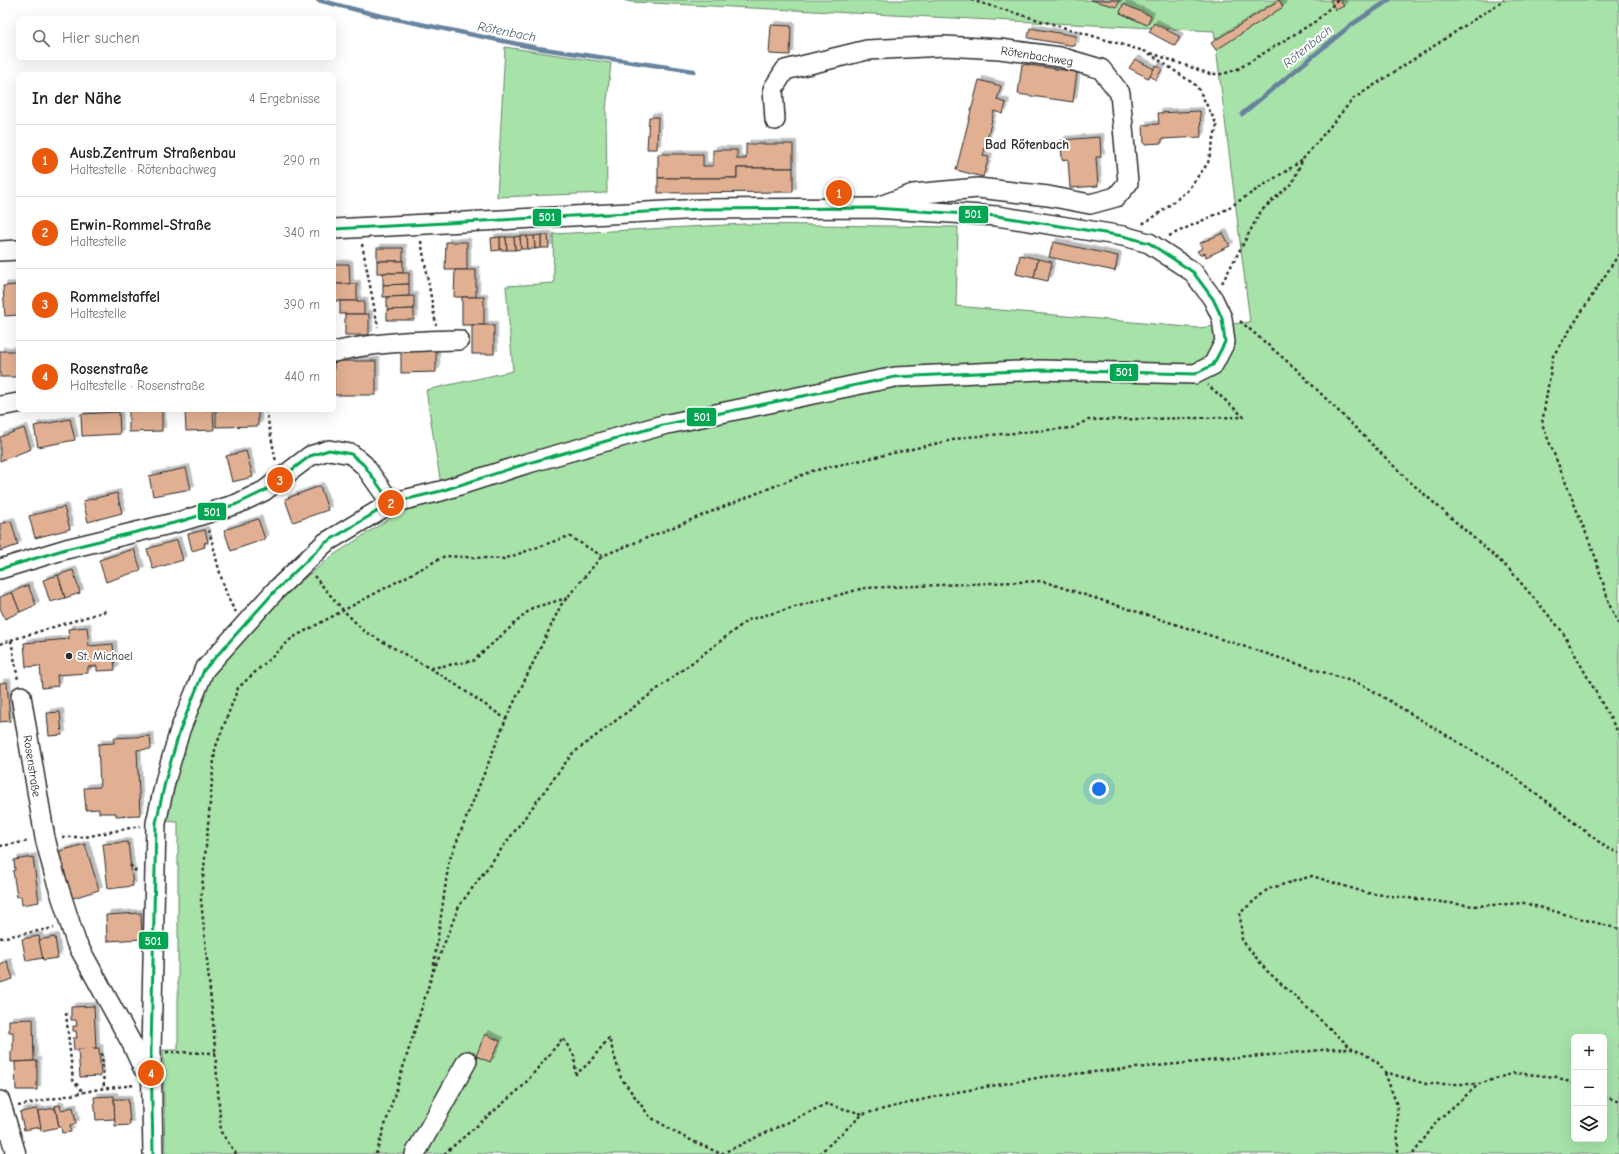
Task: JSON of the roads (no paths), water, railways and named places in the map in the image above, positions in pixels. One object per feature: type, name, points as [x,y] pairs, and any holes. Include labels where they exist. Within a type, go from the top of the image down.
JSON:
[{"type":"street","name":"Rötenbachweg","points":[[775,120],[773,89],[785,70],[867,50],[944,46],[1000,49],[1060,57],[1101,69],[1120,93],[1128,183],[1116,197],[1090,204],[1048,196],[978,188],[913,194],[873,208]]},
{"type":"street","name":"Rötenbachweg","points":[[336,229],[702,210],[873,208],[997,216],[1123,236],[1149,244],[1193,272],[1213,299],[1222,318],[1225,342],[1213,365],[1195,374],[1040,370],[895,377],[663,425],[525,464],[441,490],[391,503]]},
{"type":"street","points":[[0,251],[16,250]]},
{"type":"street","points":[[336,352],[359,346],[382,343],[459,340]]},
{"type":"street","points":[[0,406],[16,403]]},
{"type":"street","points":[[0,569],[66,549],[182,521],[236,504],[264,492],[310,456],[329,450],[351,454],[364,465],[391,503],[325,543],[275,591],[204,670],[180,730],[166,778],[156,823],[151,1052],[153,1154]]},
{"type":"street","name":"Rosenstraße","points":[[21,696],[45,838],[54,873],[76,942],[132,1044],[143,1068],[151,1078]]},
{"type":"street","points":[[415,1154],[466,1062]]},
{"type":"street","points":[[1,1105],[16,1154]]},
{"type":"waterway","name":"Rötenbach","points":[[318,0],[377,15],[537,48],[694,71]]},
{"type":"waterway","name":"Rötenbach","points":[[1242,114],[1351,25],[1389,0]]},
{"type":"place","name":"Ausb.Zentrum Straßenbau","points":[[839,193]]},
{"type":"place","name":"Rommelstaffel","points":[[280,480]]},
{"type":"place","name":"Erwin-Rommel-Straße","points":[[391,503]]},
{"type":"place","name":"St. Michael","points":[[69,656]]},
{"type":"place","name":"Rosenstraße","points":[[151,1073]]},
{"type":"district","name":"Bad Rötenbach","points":[[1027,144]]}]
